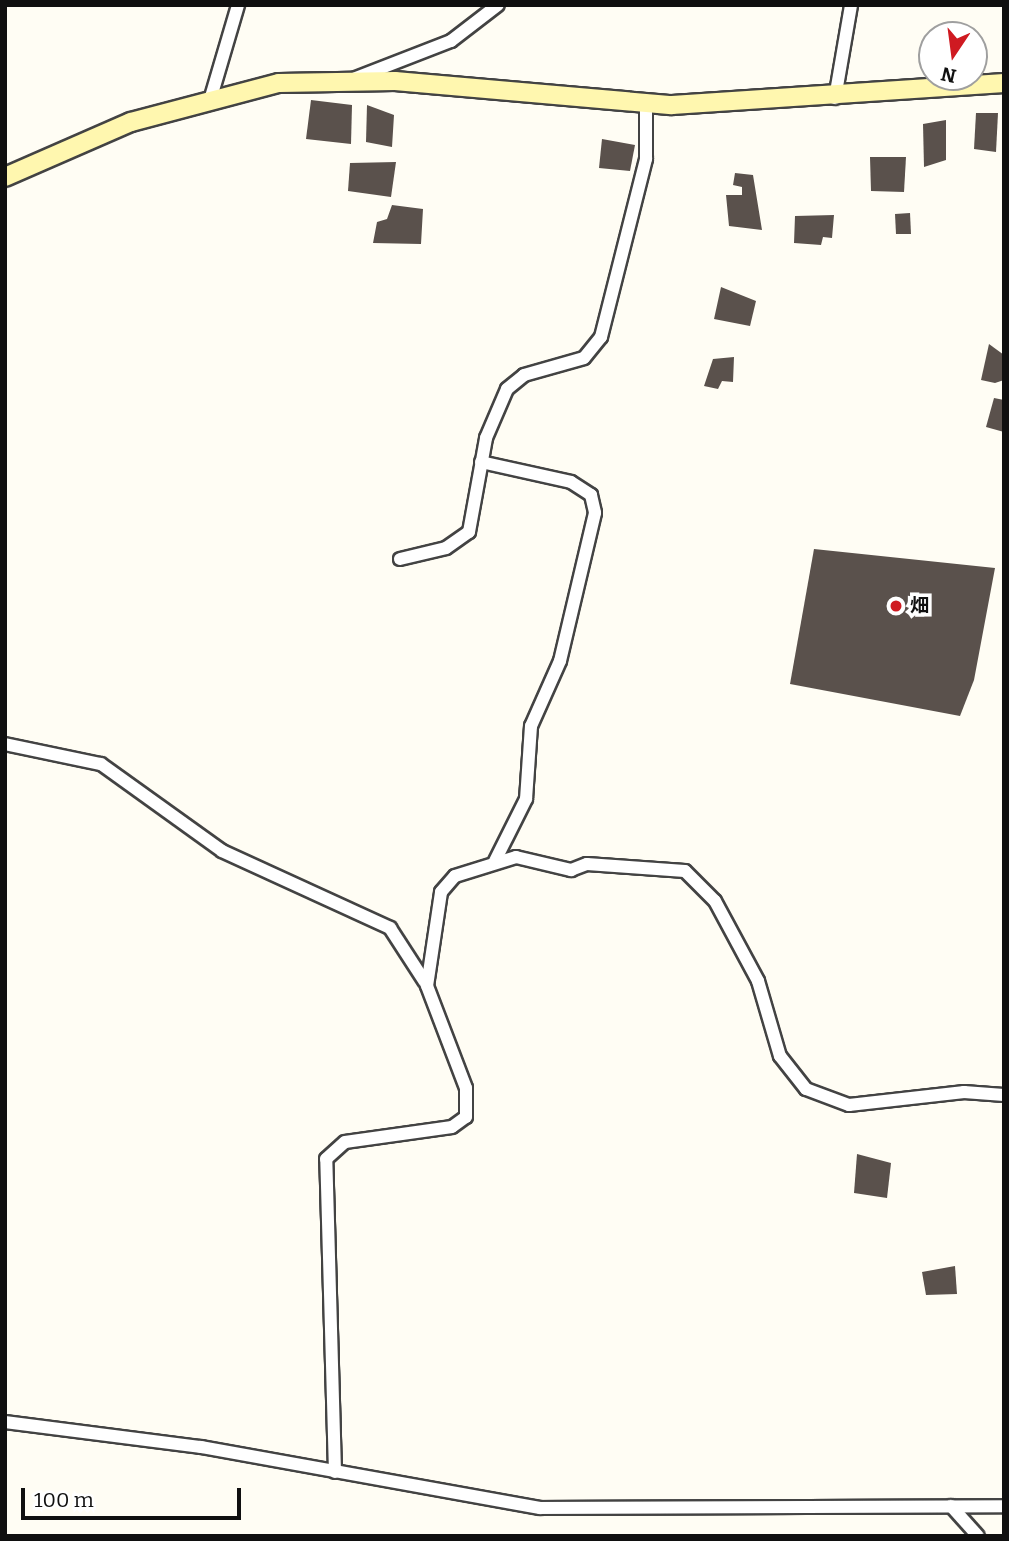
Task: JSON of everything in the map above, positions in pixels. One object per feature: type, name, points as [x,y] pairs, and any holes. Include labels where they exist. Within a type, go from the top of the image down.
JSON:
[{"type":"street","points":[[211,97],[238,5]]},
{"type":"street","points":[[352,79],[451,41],[498,5]]},
{"type":"street","points":[[835,98],[851,5]]},
{"type":"street","points":[[5,177],[131,122],[211,97],[260,86],[352,79],[646,104],[835,98],[1004,83]]},
{"type":"street","points":[[400,559],[446,548],[469,532],[481,462],[507,389],[524,375],[584,358],[601,337],[646,159],[646,104]]},
{"type":"street","points":[[481,462],[571,482],[591,495],[595,513],[560,661],[528,737],[526,799],[495,861]]},
{"type":"street","points":[[5,744],[101,764],[222,851],[387,926],[427,986],[466,1088],[466,1117],[452,1127],[345,1142],[326,1159],[335,1472]]},
{"type":"street","points":[[427,986],[445,882],[495,861],[527,858],[571,870],[587,864],[659,866],[699,879],[758,981],[780,1056],[797,1082],[822,1098],[854,1105],[964,1092],[1004,1095]]},
{"type":"street","points":[[5,1422],[201,1447],[561,1509],[1004,1506]]},
{"type":"street","points":[[951,1506],[978,1536]]},
{"type":"building","points":[[311,100],[352,105],[351,144],[306,139]]},
{"type":"building","points":[[367,105],[394,115],[392,147],[366,142]]},
{"type":"building","points":[[976,113],[998,113],[996,152],[974,149]]},
{"type":"building","points":[[946,120],[946,160],[924,167],[923,124]]},
{"type":"building","points":[[602,139],[635,145],[630,171],[599,168]]},
{"type":"building","points":[[870,157],[906,157],[904,192],[871,191]]},
{"type":"building","points":[[396,162],[391,197],[348,191],[350,163]]},
{"type":"building","points":[[735,173],[753,175],[762,230],[729,226],[726,195],[742,195],[742,187],[733,185]]},
{"type":"building","points":[[392,205],[423,209],[421,244],[373,243],[377,222],[387,219]]},
{"type":"building","points":[[910,213],[911,234],[896,234],[895,214]]},
{"type":"building","points":[[834,215],[832,238],[823,237],[821,245],[794,243],[795,216]]},
{"type":"building","points":[[721,287],[756,301],[750,326],[714,319]]},
{"type":"building","points":[[989,344],[1004,355],[1004,380],[995,383],[981,380]]},
{"type":"building","points":[[734,357],[733,382],[722,381],[718,389],[704,386],[713,359]]},
{"type":"building","points":[[994,398],[1004,400],[1004,432],[986,427]]},
{"type":"building","name":"畑","points":[[814,549],[995,568],[974,680],[960,716],[790,684]]},
{"type":"building","points":[[857,1154],[891,1163],[887,1198],[854,1193]]},
{"type":"building","points":[[955,1266],[957,1294],[926,1295],[922,1272]]},
{"type":"place","name":"畑","points":[[896,606]]}]
